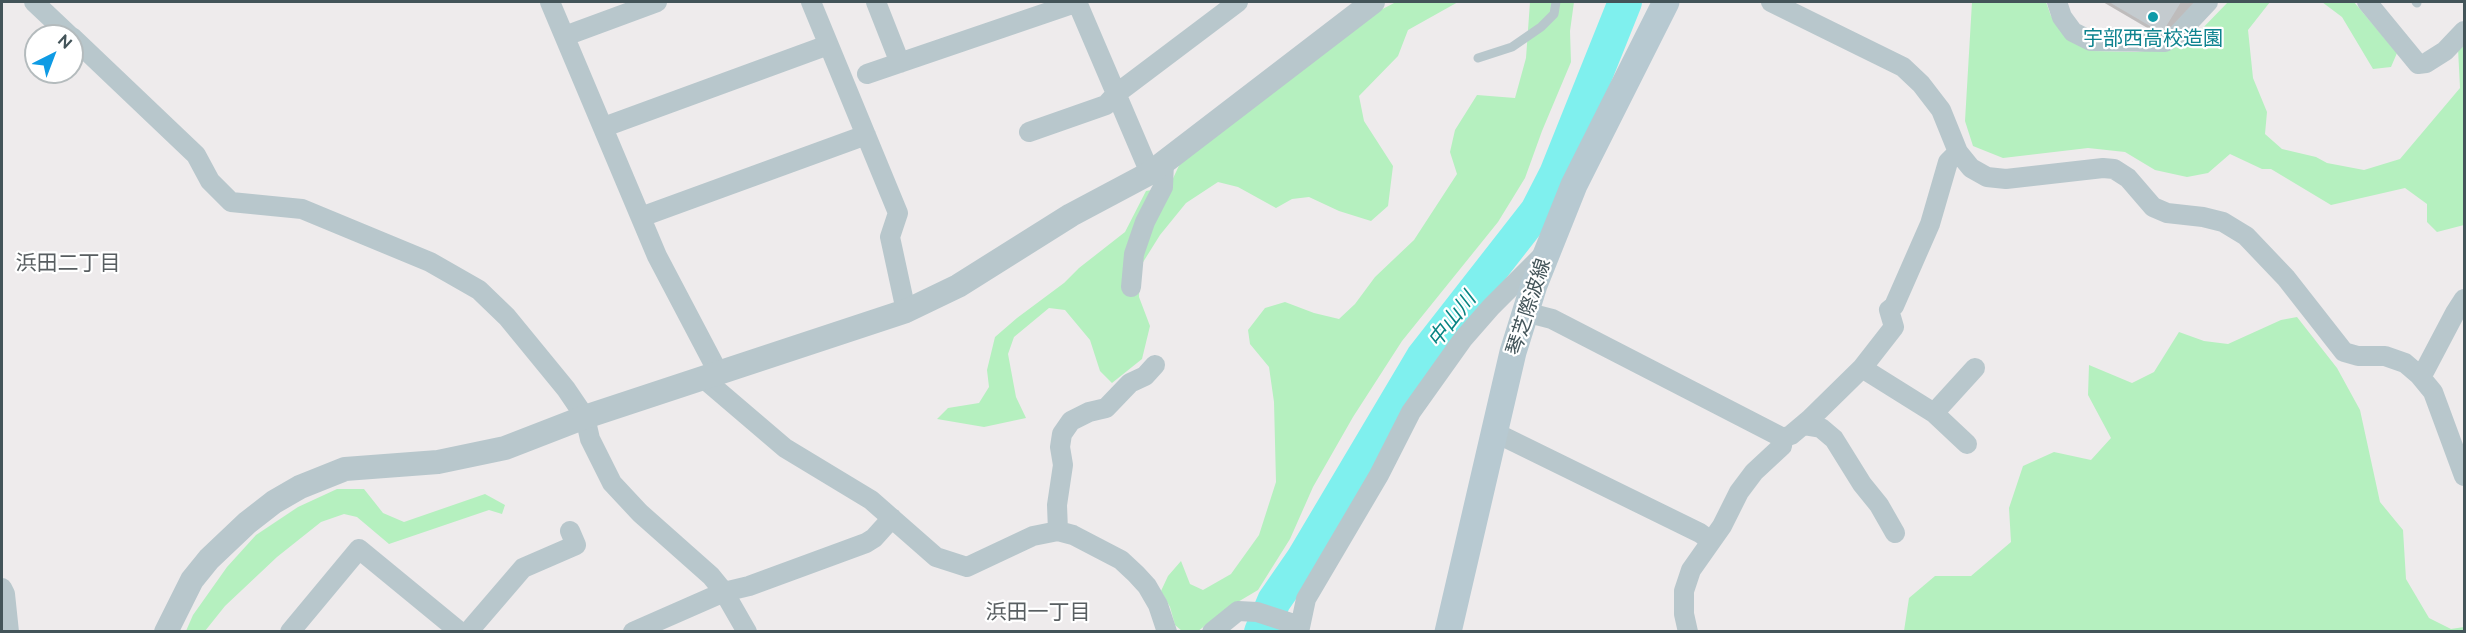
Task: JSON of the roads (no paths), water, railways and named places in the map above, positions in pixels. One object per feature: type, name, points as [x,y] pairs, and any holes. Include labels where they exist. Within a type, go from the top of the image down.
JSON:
[{"type":"main road","name":"琴芝際波線","points":[[1448,632],[1513,352],[1525,312],[1574,185],[1666,2]]},
{"type":"street","points":[[34,2],[57,24]]},
{"type":"street","points":[[550,2],[657,256],[711,375],[785,448],[872,500],[936,557],[967,567],[1033,536],[1058,531],[1087,540],[1121,560],[1147,586],[1158,605],[1167,632]]},
{"type":"street","points":[[565,36],[657,2]]},
{"type":"street","points":[[811,2],[898,213],[890,237],[906,311]]},
{"type":"street","points":[[878,2],[900,63]]},
{"type":"street","points":[[867,74],[1078,2],[1116,94],[1157,167],[1163,187],[1145,222],[1134,254],[1131,286]]},
{"type":"street","points":[[1029,132],[1106,105],[1116,94],[1238,2]]},
{"type":"street","points":[[166,632],[192,580],[209,560],[247,523],[274,502],[300,487],[345,469],[438,462],[505,448],[585,417],[906,311],[958,286],[1071,215],[1157,167],[1373,2]]},
{"type":"street","points":[[1771,2],[1903,67],[1921,84],[1941,110],[1958,152],[1971,168],[1987,177],[2006,179],[2103,168],[2114,169],[2128,178],[2153,207],[2167,213],[2223,222],[2246,236],[2286,278],[2344,352],[2358,356],[2385,356],[2405,363],[2419,375],[2433,392],[2464,476]]},
{"type":"street","points":[[2057,2],[2062,17],[2073,32],[2091,41],[2165,42],[2178,34],[2208,2]]},
{"type":"street","points":[[2367,2],[2418,64],[2426,63],[2445,51],[2464,31]]},
{"type":"street","points":[[604,127],[828,45]]},
{"type":"street","points":[[84,49],[196,155],[210,181],[231,202],[302,209],[430,262],[479,290],[507,317],[566,389],[585,417],[590,439],[612,483],[640,513],[711,576],[724,592],[747,632]]},
{"type":"street","points":[[641,217],[866,135]]},
{"type":"street","points":[[1525,312],[1552,319],[1783,438],[1791,435],[1803,425],[1862,368],[1894,327],[1889,310],[1894,306],[1930,224],[1948,162],[1958,152]]},
{"type":"street","points":[[1212,632],[1238,611],[1257,612],[1294,626],[1306,599],[1379,475],[1411,412],[1463,339],[1491,307],[1547,251]]},
{"type":"street","points":[[2419,375],[2425,370],[2464,299]]},
{"type":"street","points":[[1058,531],[1057,505],[1063,465],[1059,447],[1062,434],[1071,421],[1089,412],[1106,408],[1130,383],[1145,376],[1155,365]]},
{"type":"street","points":[[1862,368],[1934,413],[1967,444]]},
{"type":"street","points":[[1934,413],[1975,368]]},
{"type":"street","points":[[1803,425],[1821,428],[1834,439],[1862,484],[1879,505],[1895,533]]},
{"type":"street","points":[[1494,432],[1700,533],[1711,541]]},
{"type":"street","points":[[1688,632],[1684,614],[1684,591],[1691,570],[1722,525],[1739,492],[1754,472],[1782,446],[1783,438]]},
{"type":"street","points":[[633,632],[724,592],[749,586],[866,543],[874,538],[892,518]]},
{"type":"street","points":[[468,632],[523,568],[576,545],[570,531]]},
{"type":"street","points":[[290,632],[360,549],[460,632]]},
{"type":"street","points":[[2,588],[5,594],[9,632]]},
{"type":"lane","points":[[1478,58],[1512,48],[1541,27],[1554,14],[1556,2]]},
{"type":"waterway","name":"中山川","points":[[1261,632],[1274,601],[1303,559],[1423,357],[1537,211],[1556,174],[1625,2]]},
{"type":"place","name":"宇部西高校造園","points":[[2153,17]]},
{"type":"district","name":"浜田二丁目","points":[[68,264]]},
{"type":"district","name":"浜田一丁目","points":[[1038,613]]}]
